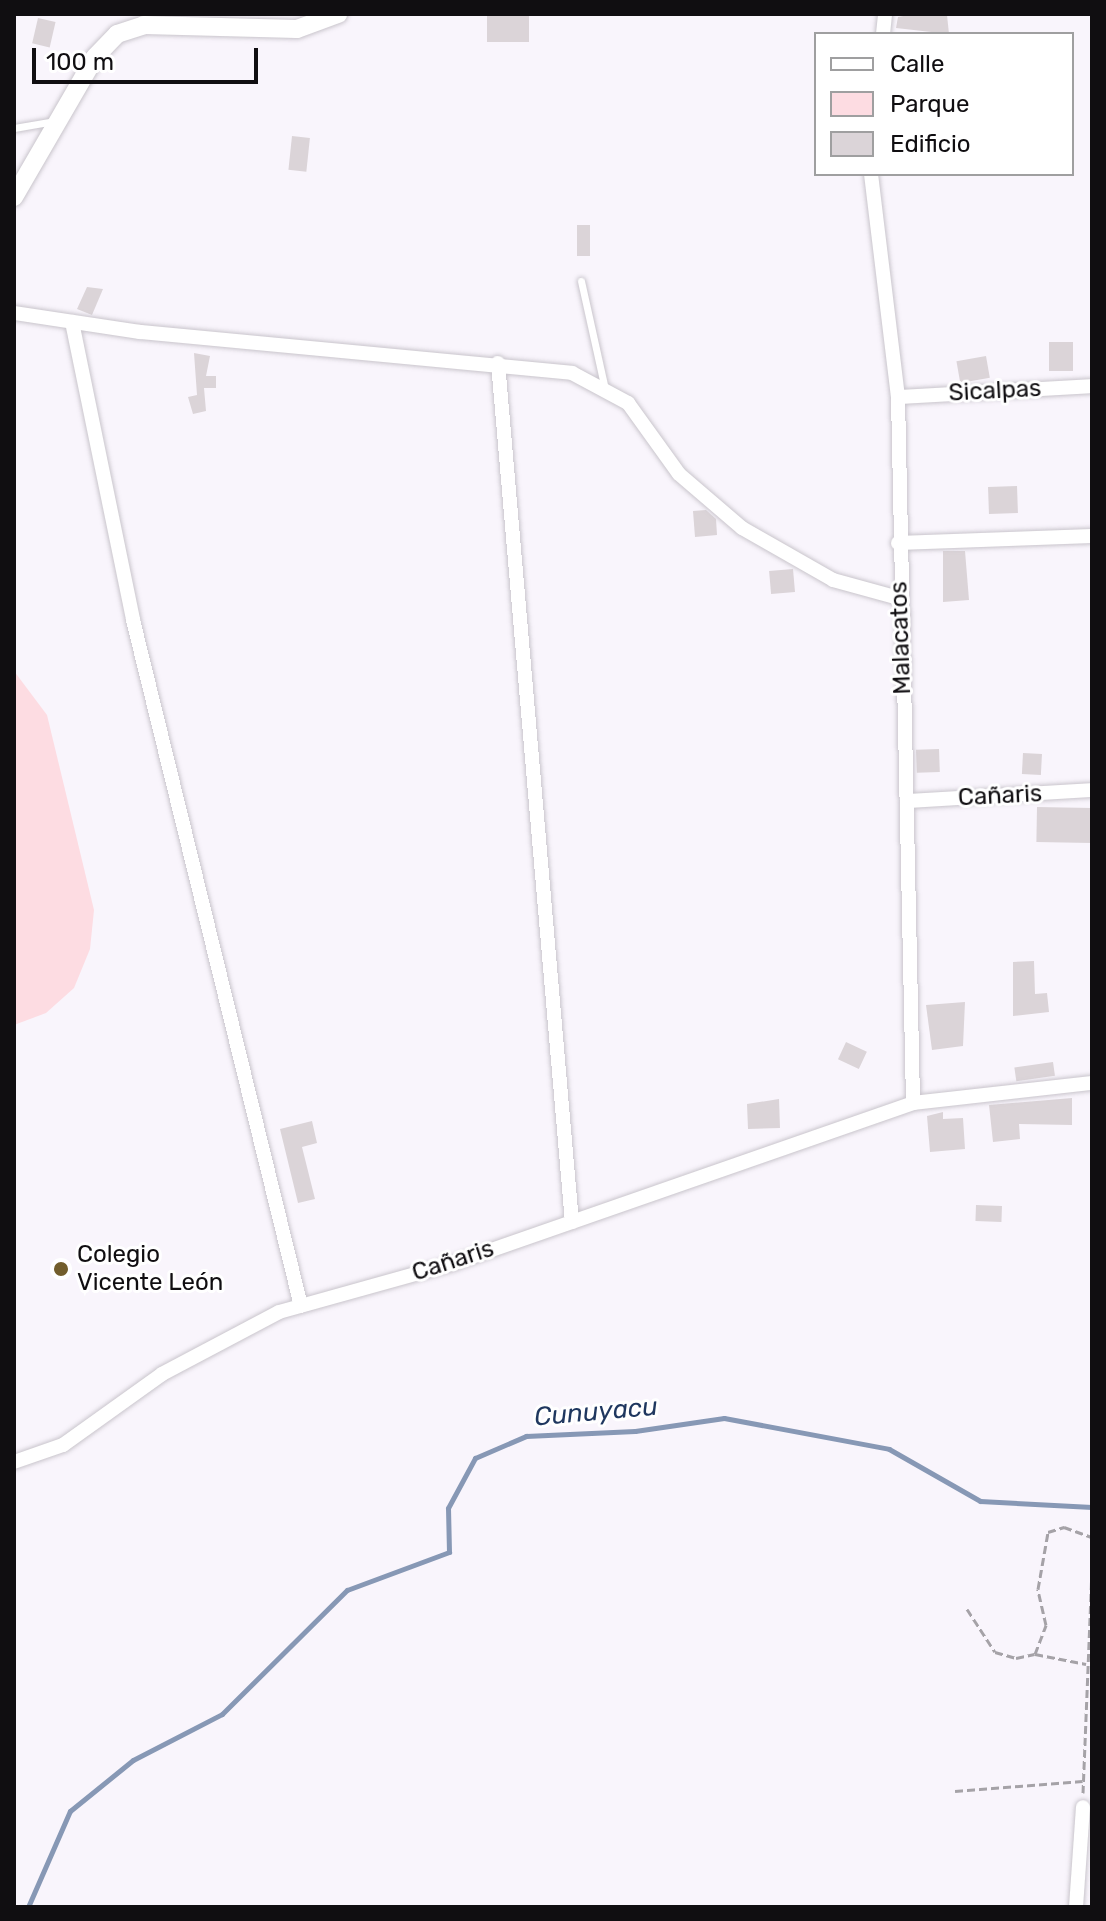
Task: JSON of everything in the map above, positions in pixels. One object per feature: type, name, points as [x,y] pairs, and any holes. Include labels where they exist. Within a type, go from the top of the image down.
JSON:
[{"type":"street","points":[[14,197],[95,57],[131,27],[216,23],[297,29],[338,14]]},
{"type":"street","name":"Malacatos","points":[[871,176],[898,397],[899,598],[913,1103]]},
{"type":"street","points":[[14,313],[72,322],[558,370],[604,385],[628,403],[679,474],[742,528],[833,580],[899,598]]},
{"type":"street","points":[[72,322],[133,620],[301,1306]]},
{"type":"street","points":[[498,363],[572,1222]]},
{"type":"street","name":"Sicalpas","points":[[898,397],[1092,386]]},
{"type":"street","points":[[898,543],[1092,536]]},
{"type":"street","name":"Cañaris","points":[[907,801],[1092,790]]},
{"type":"street","name":"Cañaris","points":[[14,1462],[63,1445],[188,1358],[301,1306],[572,1222],[913,1103],[1092,1083]]},
{"type":"street","points":[[1076,1907],[1083,1807]]},
{"type":"lane","points":[[14,128],[60,120]]},
{"type":"lane","points":[[581,281],[604,385]]},
{"type":"path","points":[[1035,1654],[1046,1625],[1038,1589],[1048,1532],[1064,1527],[1092,1537]]},
{"type":"path","points":[[1083,1807],[1092,1569]]},
{"type":"path","points":[[967,1609],[995,1652],[1016,1658],[1035,1654],[1088,1664]]},
{"type":"path","points":[[1083,1766],[1092,1761]]},
{"type":"path","points":[[955,1791],[1083,1781]]},
{"type":"green space","points":[[14,671],[47,715],[94,910],[90,949],[74,988],[46,1013],[14,1025]]},
{"type":"building","points":[[487,14],[529,14],[529,42],[487,42]]},
{"type":"building","points":[[947,15],[949,32],[896,28],[898,17]]},
{"type":"building","points":[[38,18],[56,22],[50,47],[32,43]]},
{"type":"building","points":[[292,136],[310,138],[306,172],[288,170]]},
{"type":"building","points":[[577,225],[590,225],[590,256],[577,256]]},
{"type":"building","points":[[87,287],[103,289],[92,315],[77,309]]},
{"type":"building","points":[[1049,342],[1073,342],[1073,371],[1049,371]]},
{"type":"building","points":[[194,353],[210,356],[206,376],[216,376],[216,388],[204,388],[206,411],[193,414],[188,397],[197,395]]},
{"type":"building","points":[[986,356],[990,378],[960,383],[956,361]]},
{"type":"building","points":[[1017,486],[1018,513],[989,514],[988,487]]},
{"type":"building","points":[[706,510],[716,519],[717,535],[695,537],[693,511]]},
{"type":"building","points":[[943,551],[965,551],[969,600],[943,602]]},
{"type":"building","points":[[793,569],[795,592],[771,594],[769,571]]},
{"type":"building","points":[[939,749],[940,772],[917,773],[916,750]]},
{"type":"building","points":[[1023,753],[1042,754],[1041,775],[1022,774]]},
{"type":"building","points":[[1037,807],[1092,808],[1091,843],[1036,842]]},
{"type":"building","points":[[1034,961],[1035,994],[1047,993],[1049,1012],[1013,1016],[1013,962]]},
{"type":"building","points":[[965,1002],[963,1046],[932,1050],[926,1005]]},
{"type":"building","points":[[846,1042],[867,1052],[859,1069],[838,1059]]},
{"type":"building","points":[[1053,1062],[1055,1076],[1016,1081],[1014,1067]]},
{"type":"building","points":[[1072,1098],[1072,1125],[1019,1124],[1020,1139],[993,1142],[989,1105]]},
{"type":"building","points":[[779,1099],[780,1128],[748,1129],[747,1104]]},
{"type":"building","points":[[943,1112],[943,1119],[963,1118],[965,1149],[930,1152],[927,1116]]},
{"type":"building","points":[[312,1121],[317,1143],[302,1147],[315,1199],[298,1203],[280,1129]]},
{"type":"building","points":[[976,1205],[1002,1206],[1001,1222],[975,1221]]},
{"type":"waterway","name":"Cunuyacu","points":[[28,1907],[70,1811],[133,1760],[222,1714],[347,1590],[449,1552],[448,1508],[475,1458],[526,1436],[635,1431],[724,1418],[889,1449],[980,1501],[1092,1507]]},
{"type":"place","name":"Colegio Vicente León","points":[[61,1269]]}]
